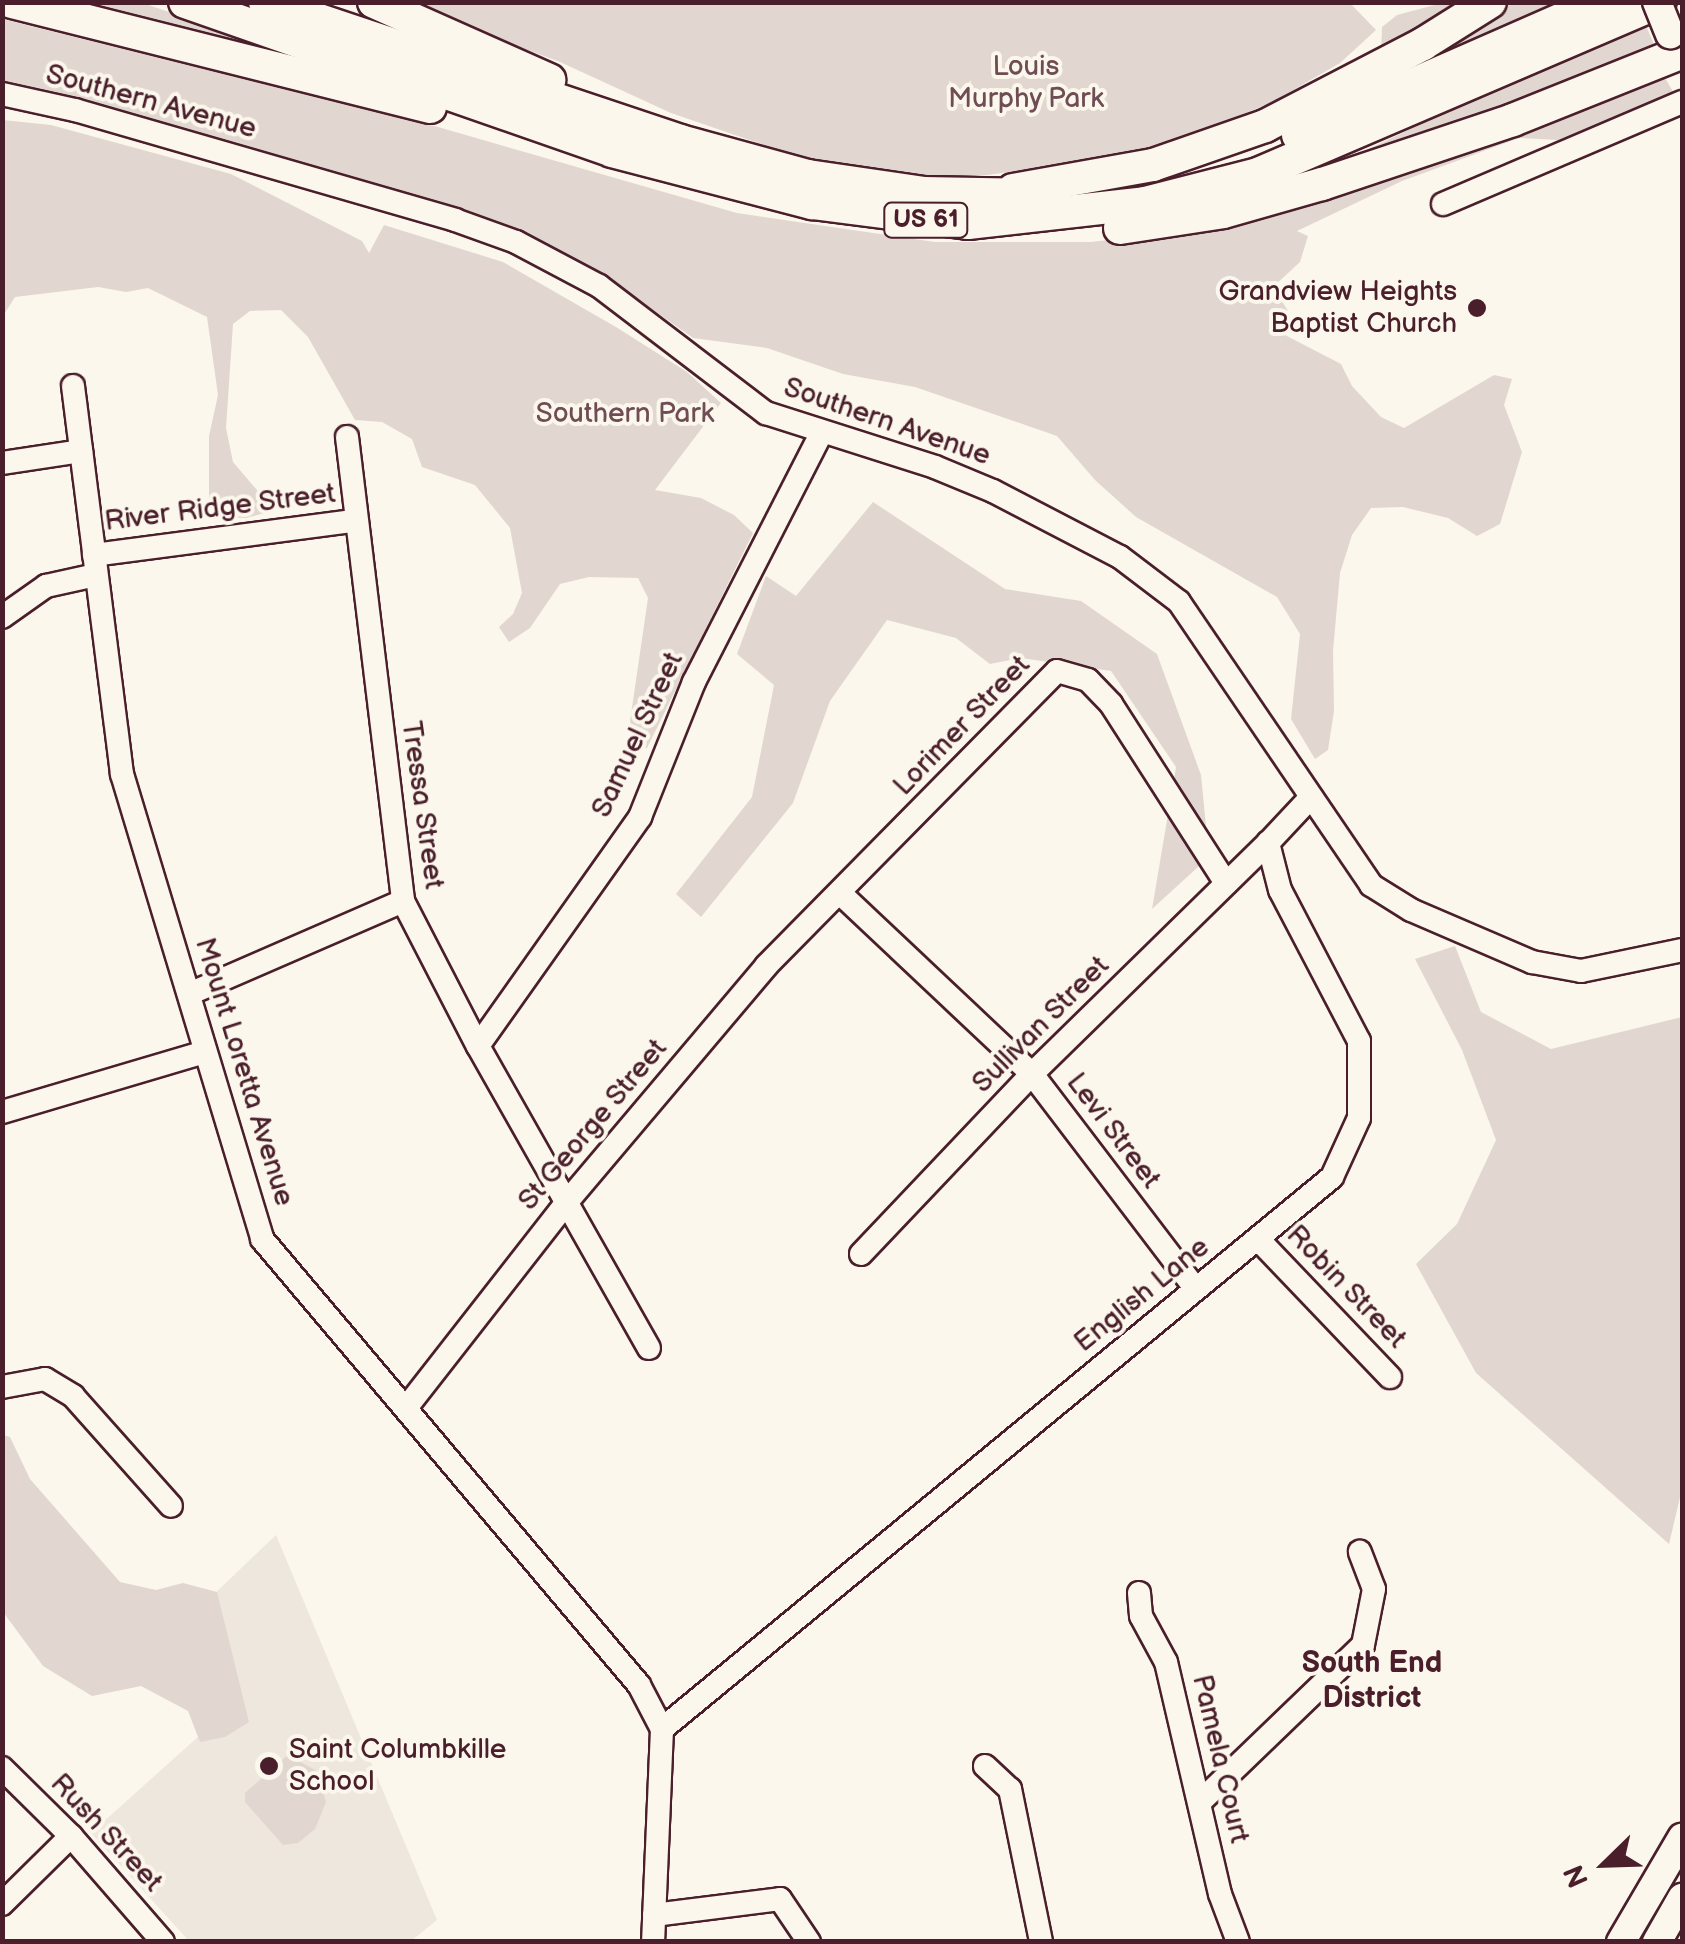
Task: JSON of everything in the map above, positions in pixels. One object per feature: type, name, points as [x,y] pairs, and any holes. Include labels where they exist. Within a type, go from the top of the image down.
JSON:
[{"type":"highway","points":[[12,2],[612,151]]},
{"type":"highway","name":"US 61","points":[[185,2],[612,151],[812,202],[968,222],[1145,203],[1240,180],[1344,141],[1658,2]]},
{"type":"highway","name":"US 61","points":[[265,2],[680,141],[848,184],[990,197],[1134,184],[1247,156],[1601,2]]},
{"type":"highway","points":[[374,2],[680,141]]},
{"type":"highway","points":[[990,197],[1036,184],[1153,165],[1265,126],[1423,44],[1490,2]]},
{"type":"highway","points":[[968,222],[980,230],[1116,229],[1224,212],[1495,126],[1678,52]]},
{"type":"main road","points":[[1658,2],[1678,52]]},
{"type":"main road","points":[[1627,1932],[1682,1838]]},
{"type":"main road","points":[[1659,1940],[1682,1898]]},
{"type":"street","name":"Southern Avenue","points":[[2,94],[75,110],[455,220],[516,242],[599,286],[766,413],[993,491],[1120,558],[1179,602],[1370,885],[1411,910],[1532,962],[1581,971],[1682,950]]},
{"type":"street","points":[[1443,204],[1682,102]]},
{"type":"street","name":"Mount Loretta Avenue","points":[[72,386],[122,774],[262,1239],[640,1686],[662,1728]]},
{"type":"street","name":"Samuel Street","points":[[478,1046],[640,817],[694,682],[822,432]]},
{"type":"street","name":"Tressa Street","points":[[347,438],[403,902],[478,1046],[649,1348]]},
{"type":"street","points":[[2,464],[81,451]]},
{"type":"street","name":"River Ridge Street","points":[[2,616],[46,586],[95,565],[354,521]]},
{"type":"street","name":"Lorimer Street","points":[[842,894],[1057,670],[1088,680],[1111,704],[1226,882]]},
{"type":"street","points":[[1268,843],[1311,798]]},
{"type":"street","name":"Sullivan Street","points":[[861,1254],[1032,1074],[1268,843]]},
{"type":"street","name":"English Lane","points":[[662,1728],[1332,1177],[1359,1118],[1359,1041],[1280,890],[1268,843]]},
{"type":"street","name":"Levi Street","points":[[842,894],[1032,1074],[1196,1289]]},
{"type":"street","name":"St George Street","points":[[406,1408],[566,1203],[766,966],[842,894]]},
{"type":"street","points":[[190,994],[403,902]]},
{"type":"street","points":[[2,1112],[204,1052]]},
{"type":"street","name":"Robin Street","points":[[1258,1239],[1390,1377]]},
{"type":"street","points":[[2,1387],[44,1380],[74,1396],[171,1506]]},
{"type":"street","points":[[1200,1802],[1363,1644],[1374,1589],[1360,1552]]},
{"type":"street","name":"Pamela Court","points":[[1139,1592],[1142,1616],[1166,1662],[1220,1894],[1238,1942]]},
{"type":"street","points":[[653,1942],[662,1728]]},
{"type":"street","points":[[985,1766],[1010,1789],[1041,1942]]},
{"type":"street","name":"Rush Street","points":[[2,1768],[71,1836],[164,1942]]},
{"type":"street","points":[[2,1904],[71,1836]]},
{"type":"street","points":[[654,1915],[780,1899],[810,1942]]},
{"type":"street","points":[[1627,1932],[1659,1940]]},
{"type":"shaded area","name":"Saint Columbkille School","points":[[276,1535],[437,1920],[411,1941],[189,1941],[91,1833],[239,1700],[209,1599]]},
{"type":"green space","name":"Louis Murphy Park","points":[[1349,2],[1376,30],[1340,63],[1276,100],[1205,131],[1123,156],[951,180],[855,172],[784,152],[671,113],[560,62],[402,3]]},
{"type":"green space","points":[[58,3],[143,3],[339,71]]},
{"type":"green space","points":[[1442,3],[1472,3],[1381,52],[1382,27],[1397,15]]},
{"type":"green space","points":[[1514,3],[1556,3],[1352,97],[1440,46]]},
{"type":"green space","points":[[2,19],[438,127],[737,213],[935,242],[1091,242],[1227,227],[1665,78],[1675,95],[1558,140],[1519,138],[1402,181],[1297,231],[1308,236],[1300,262],[1273,287],[1288,311],[1285,335],[1341,364],[1352,386],[1381,417],[1404,428],[1494,375],[1512,379],[1504,405],[1522,452],[1500,524],[1477,536],[1448,518],[1403,507],[1371,508],[1352,535],[1340,573],[1333,651],[1334,711],[1328,750],[1315,759],[1291,719],[1300,634],[1277,597],[1136,517],[1095,480],[1057,436],[915,387],[843,374],[767,348],[693,338],[621,287],[542,243],[423,202],[3,89]]},
{"type":"green space","points":[[1643,19],[1653,42],[1653,57],[1305,179]]},
{"type":"green space","name":"Southern Park","points":[[3,120],[51,125],[231,174],[362,241],[369,253],[384,225],[503,262],[687,372],[721,403],[655,490],[701,498],[734,515],[753,533],[647,748],[635,745],[630,721],[648,598],[638,578],[589,577],[560,584],[530,628],[509,642],[499,627],[513,614],[522,593],[510,528],[475,485],[422,467],[412,439],[382,422],[355,420],[308,337],[281,310],[250,311],[233,324],[226,428],[233,462],[274,510],[247,518],[226,518],[209,498],[209,436],[218,395],[207,317],[148,288],[126,292],[98,287],[15,297],[3,316]]},
{"type":"green space","points":[[873,502],[1005,589],[1081,601],[1157,654],[1201,775],[1209,857],[1152,909],[1176,767],[1111,671],[1021,658],[990,664],[956,638],[887,620],[830,701],[793,803],[701,917],[676,894],[752,797],[774,685],[737,654],[766,576],[796,596]]},
{"type":"green space","points":[[1455,946],[1481,1012],[1551,1049],[1682,1017],[1682,1489],[1669,1544],[1476,1373],[1416,1264],[1457,1224],[1496,1140],[1462,1050],[1415,959]]},
{"type":"green space","points":[[3,1435],[10,1437],[30,1479],[120,1582],[156,1590],[183,1583],[217,1592],[249,1722],[225,1737],[200,1742],[188,1711],[141,1686],[92,1696],[43,1666],[3,1612]]},
{"type":"green space","points":[[288,1755],[317,1771],[326,1802],[315,1829],[298,1843],[283,1845],[245,1802],[245,1793]]},
{"type":"place","name":"Grandview Heights Baptist Church","points":[[1477,308]]},
{"type":"place","name":"Saint Columbkille School","points":[[269,1766]]},
{"type":"district","name":"South End District","points":[[1372,1680]]}]
